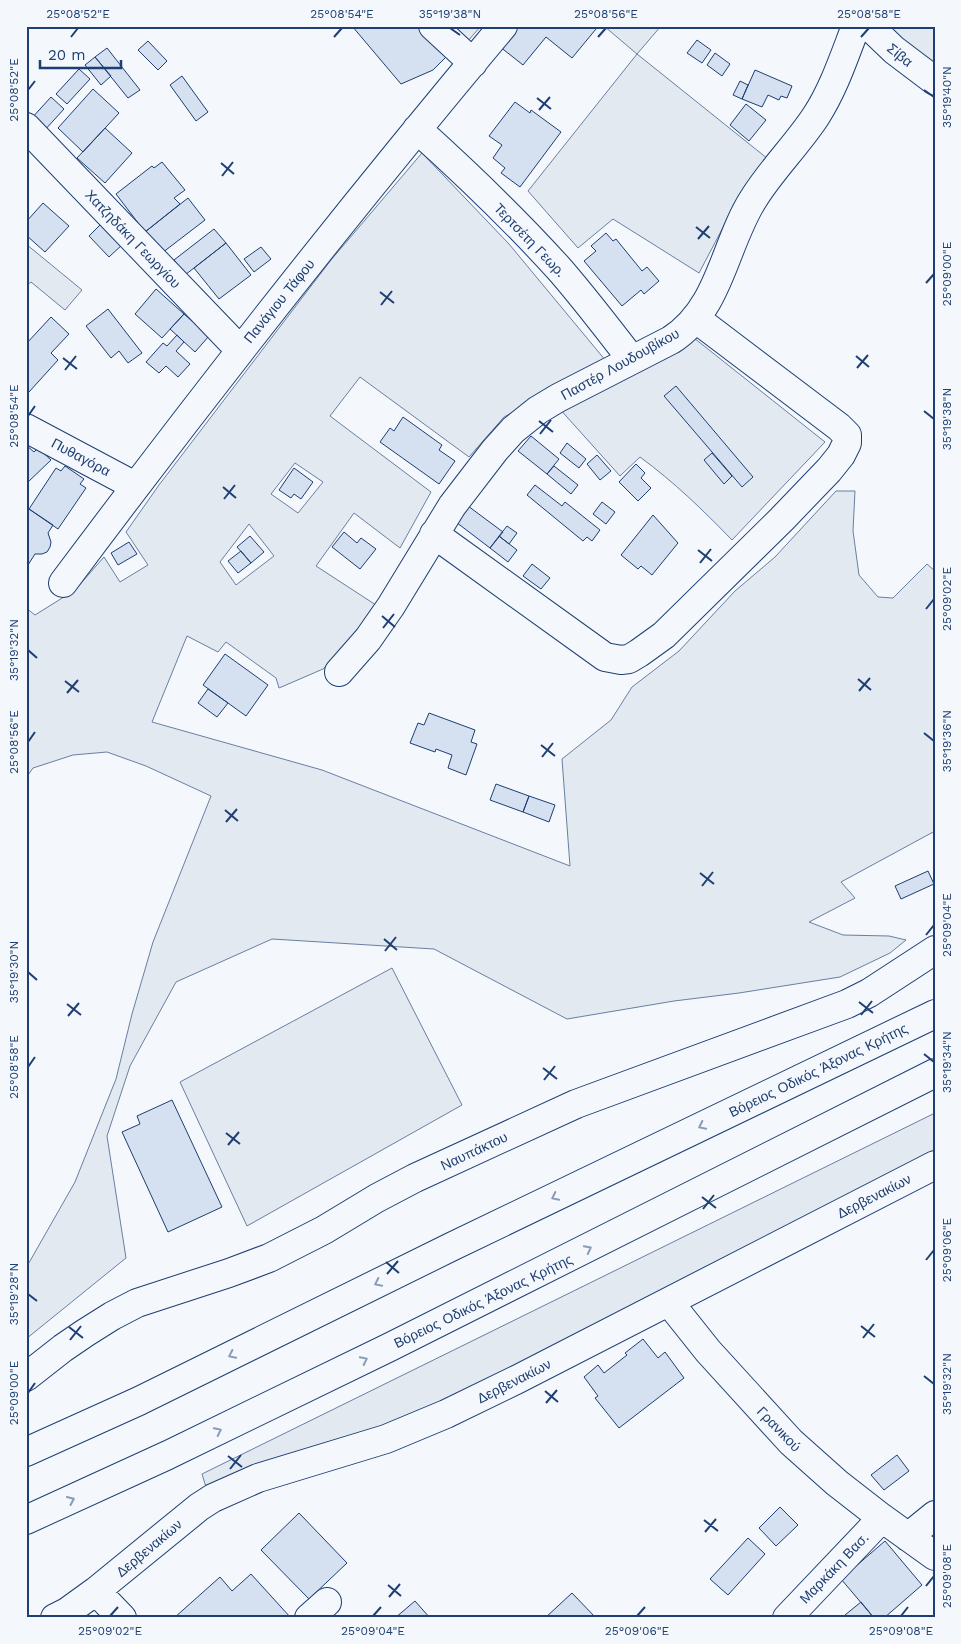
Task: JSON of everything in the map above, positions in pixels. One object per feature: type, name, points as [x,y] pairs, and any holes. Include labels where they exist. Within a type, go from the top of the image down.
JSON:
[{"type":"main road","points":[[433,26],[473,63]]},
{"type":"main road","name":"Πανάγιου Τάφου","points":[[63,583],[240,350],[417,129],[504,26]]},
{"type":"main road","name":"Παστέρ Λουδουβίκου","points":[[339,672],[368,639],[460,495],[495,450],[525,419],[558,398],[679,334],[695,318],[708,300],[717,282],[741,221],[754,198],[806,131],[825,100],[833,85],[856,26]]},
{"type":"main road","name":"Σίβα","points":[[869,26],[894,50],[935,80]]},
{"type":"main road","name":"Χατζηδάκη Γεωργίου","points":[[26,127],[240,350]]},
{"type":"main road","name":"Τερτσέτη Γεωρ.","points":[[417,129],[498,206],[559,270],[632,360]]},
{"type":"main road","points":[[434,534],[605,656],[621,660],[629,659],[664,635],[782,519],[841,455],[847,443],[846,435],[839,428],[695,318]]},
{"type":"main road","name":"Πυθαγόρα","points":[[26,428],[135,486]]},
{"type":"main road","name":"Ναυπάκτου","points":[[26,1377],[63,1348],[112,1316],[137,1303],[269,1258],[324,1230],[415,1178],[576,1104],[847,1004],[935,950]]},
{"type":"main road","name":"Βόρειος Οδικός Άξονας Κρήτης","points":[[26,1452],[140,1401],[451,1247],[935,1014]]},
{"type":"main road","name":"Βόρειος Οδικός Άξονας Κρήτης","points":[[26,1520],[177,1451],[407,1339],[935,1073]]},
{"type":"main road","name":"Δερβενακίων","points":[[55,1618],[67,1612],[96,1591],[199,1506],[213,1498],[258,1478],[386,1439],[437,1418],[518,1379],[935,1165]]},
{"type":"main road","name":"Γρανικού","points":[[669,1302],[708,1351],[791,1442],[837,1483],[935,1556]]},
{"type":"main road","points":[[908,1537],[935,1515]]},
{"type":"main road","name":"Μαρκάκη Βασ.","points":[[787,1618],[882,1518]]},
{"type":"main road","points":[[96,1591],[122,1618]]},
{"type":"shaded area","points":[[451,26],[481,26],[467,42]]},
{"type":"shaded area","points":[[604,26],[661,26],[637,54]]},
{"type":"shaded area","points":[[881,26],[935,26],[935,64]]},
{"type":"shaded area","points":[[637,54],[768,159],[738,199],[699,273],[613,219],[578,248],[528,191]]},
{"type":"shaded area","points":[[422,153],[509,244],[606,361],[504,417],[469,457],[360,377],[330,416],[431,492],[400,548],[354,513],[316,566],[379,607],[346,648],[323,669],[279,688],[276,678],[226,642],[218,652],[187,636],[152,722],[322,770],[570,866],[562,759],[611,720],[632,687],[679,651],[735,591],[775,557],[836,491],[855,491],[853,531],[859,575],[878,597],[893,598],[927,564],[935,571],[935,831],[841,882],[855,898],[809,922],[843,935],[889,936],[906,940],[890,953],[840,977],[674,1001],[567,1019],[434,949],[272,939],[176,982],[130,1066],[107,1136],[126,1258],[26,1339],[26,1268],[75,1182],[116,1079],[132,1014],[153,942],[211,796],[146,766],[107,752],[73,755],[33,768],[26,778],[26,608],[35,615],[75,590],[104,557],[120,582],[148,565],[126,532],[159,485],[331,260]],"holes":[[[295,463],[323,482],[298,513],[271,494]],[[249,524],[274,556],[236,585],[220,562]]]},
{"type":"shaded area","points":[[26,244],[82,290],[65,310],[31,282],[26,286]]},
{"type":"shaded area","points":[[689,334],[825,442],[732,540],[665,476],[640,457],[620,476],[558,407]]},
{"type":"shaded area","points":[[392,968],[462,1105],[247,1226],[180,1082]]},
{"type":"shaded area","points":[[935,1113],[935,1152],[514,1368],[390,1425],[206,1487],[202,1474]]},
{"type":"building","points":[[352,26],[423,26],[448,55],[433,70],[401,84]]},
{"type":"building","points":[[516,26],[594,26],[596,29],[572,58],[546,37],[523,65],[499,46]]},
{"type":"building","points":[[697,40],[711,50],[702,63],[687,53]]},
{"type":"building","points":[[148,41],[167,61],[158,70],[138,50]]},
{"type":"building","points":[[107,48],[140,90],[128,98],[95,57]]},
{"type":"building","points":[[715,53],[730,64],[722,76],[707,65]]},
{"type":"building","points":[[95,57],[111,76],[101,85],[85,65]]},
{"type":"building","points":[[79,69],[90,79],[67,104],[56,94]]},
{"type":"building","points":[[755,70],[792,86],[787,98],[781,96],[779,100],[768,95],[762,107],[742,99]]},
{"type":"building","points":[[182,76],[208,112],[196,121],[170,85]]},
{"type":"building","points":[[740,81],[748,85],[742,99],[733,95]]},
{"type":"building","points":[[93,89],[119,113],[83,152],[58,128]]},
{"type":"building","points":[[51,97],[64,109],[43,132],[30,120]]},
{"type":"building","points":[[515,102],[530,113],[531,110],[561,132],[520,187],[501,173],[505,168],[493,158],[502,145],[489,136]]},
{"type":"building","points":[[746,104],[766,120],[749,141],[730,125]]},
{"type":"building","points":[[105,128],[132,153],[105,183],[77,158]]},
{"type":"building","points":[[162,162],[185,190],[174,198],[180,204],[145,232],[116,194],[152,166],[154,168]]},
{"type":"building","points":[[188,198],[205,220],[162,253],[145,232]]},
{"type":"building","points":[[43,203],[69,226],[45,252],[26,235],[26,222]]},
{"type":"building","points":[[102,223],[123,244],[109,257],[89,236]]},
{"type":"building","points":[[214,229],[226,243],[185,275],[174,260]]},
{"type":"building","points":[[606,233],[613,241],[616,239],[642,271],[647,267],[659,281],[644,294],[641,290],[622,306],[584,261],[596,251],[591,246]]},
{"type":"building","points":[[226,243],[251,275],[219,299],[194,268]]},
{"type":"building","points":[[261,247],[271,259],[254,272],[244,259]]},
{"type":"building","points":[[156,289],[184,314],[162,338],[135,314]]},
{"type":"building","points":[[108,309],[142,353],[128,363],[119,351],[111,358],[86,326]]},
{"type":"building","points":[[184,314],[209,336],[195,352],[170,329]]},
{"type":"building","points":[[51,317],[69,334],[51,353],[58,360],[29,392],[26,389],[26,344]]},
{"type":"building","points":[[177,335],[184,342],[176,351],[190,364],[178,377],[166,366],[159,373],[146,362],[163,343],[167,346]]},
{"type":"building","points":[[676,386],[753,477],[742,487],[664,396]]},
{"type":"building","points":[[403,417],[442,445],[439,450],[455,461],[439,484],[380,442],[390,428],[394,431]]},
{"type":"building","points":[[531,436],[559,459],[547,474],[518,451]]},
{"type":"building","points":[[567,443],[586,459],[579,468],[560,453]]},
{"type":"building","points":[[26,445],[34,452],[38,448],[51,460],[26,484]]},
{"type":"building","points":[[712,453],[732,476],[724,484],[704,460]]},
{"type":"building","points":[[597,455],[611,471],[600,480],[587,464]]},
{"type":"building","points":[[636,464],[645,473],[641,478],[651,488],[638,501],[619,482]]},
{"type":"building","points":[[65,466],[84,479],[80,484],[86,488],[58,529],[29,509],[56,468],[61,471]]},
{"type":"building","points":[[554,466],[578,485],[571,494],[547,474]]},
{"type":"building","points":[[294,468],[313,482],[301,499],[294,494],[291,498],[279,490]]},
{"type":"building","points":[[535,485],[562,506],[565,502],[600,530],[592,541],[587,537],[583,541],[527,495]]},
{"type":"building","points":[[602,502],[615,512],[606,524],[593,514]]},
{"type":"building","points":[[464,503],[503,532],[490,548],[452,519]]},
{"type":"building","points":[[26,507],[53,525],[48,533],[51,542],[47,552],[35,554],[28,565],[26,564]]},
{"type":"building","points":[[653,515],[678,543],[652,575],[641,566],[638,569],[621,555]]},
{"type":"building","points":[[507,526],[517,533],[509,544],[499,536]]},
{"type":"building","points":[[344,532],[357,543],[361,538],[376,549],[360,569],[332,547]]},
{"type":"building","points":[[250,536],[264,552],[251,563],[237,547]]},
{"type":"building","points":[[499,536],[517,550],[508,562],[490,548]]},
{"type":"building","points":[[129,542],[137,554],[118,565],[111,553]]},
{"type":"building","points":[[241,551],[251,563],[238,573],[228,561]]},
{"type":"building","points":[[532,564],[550,578],[541,589],[523,576]]},
{"type":"building","points":[[225,654],[268,685],[246,716],[203,685]]},
{"type":"building","points":[[208,689],[228,703],[217,717],[198,703]]},
{"type":"building","points":[[429,713],[475,730],[471,742],[477,744],[466,775],[448,768],[452,755],[436,749],[435,752],[410,743],[418,723],[424,725]]},
{"type":"building","points":[[496,784],[529,796],[523,812],[490,800]]},
{"type":"building","points":[[529,796],[555,805],[549,822],[523,812]]},
{"type":"building","points":[[928,871],[934,884],[901,899],[895,886]]},
{"type":"building","points":[[172,1100],[222,1207],[168,1232],[122,1132],[140,1124],[137,1116]]},
{"type":"building","points":[[643,1339],[658,1358],[665,1352],[684,1378],[619,1428],[595,1398],[598,1396],[584,1377],[598,1365],[604,1373],[627,1355],[625,1353]]},
{"type":"building","points":[[897,1455],[909,1471],[884,1490],[871,1475]]},
{"type":"building","points":[[780,1507],[798,1525],[776,1546],[759,1528]]},
{"type":"building","points":[[299,1513],[347,1563],[309,1599],[261,1550]]},
{"type":"building","points":[[748,1538],[765,1554],[728,1595],[710,1579]]},
{"type":"building","points":[[885,1541],[922,1585],[884,1618],[874,1618],[841,1579]]},
{"type":"building","points":[[251,1574],[291,1618],[174,1618],[220,1577],[232,1591]]},
{"type":"building","points":[[572,1593],[596,1618],[545,1618]]},
{"type":"building","points":[[415,1601],[430,1618],[395,1618]]},
{"type":"building","points":[[861,1602],[874,1618],[847,1618],[845,1615]]}]
